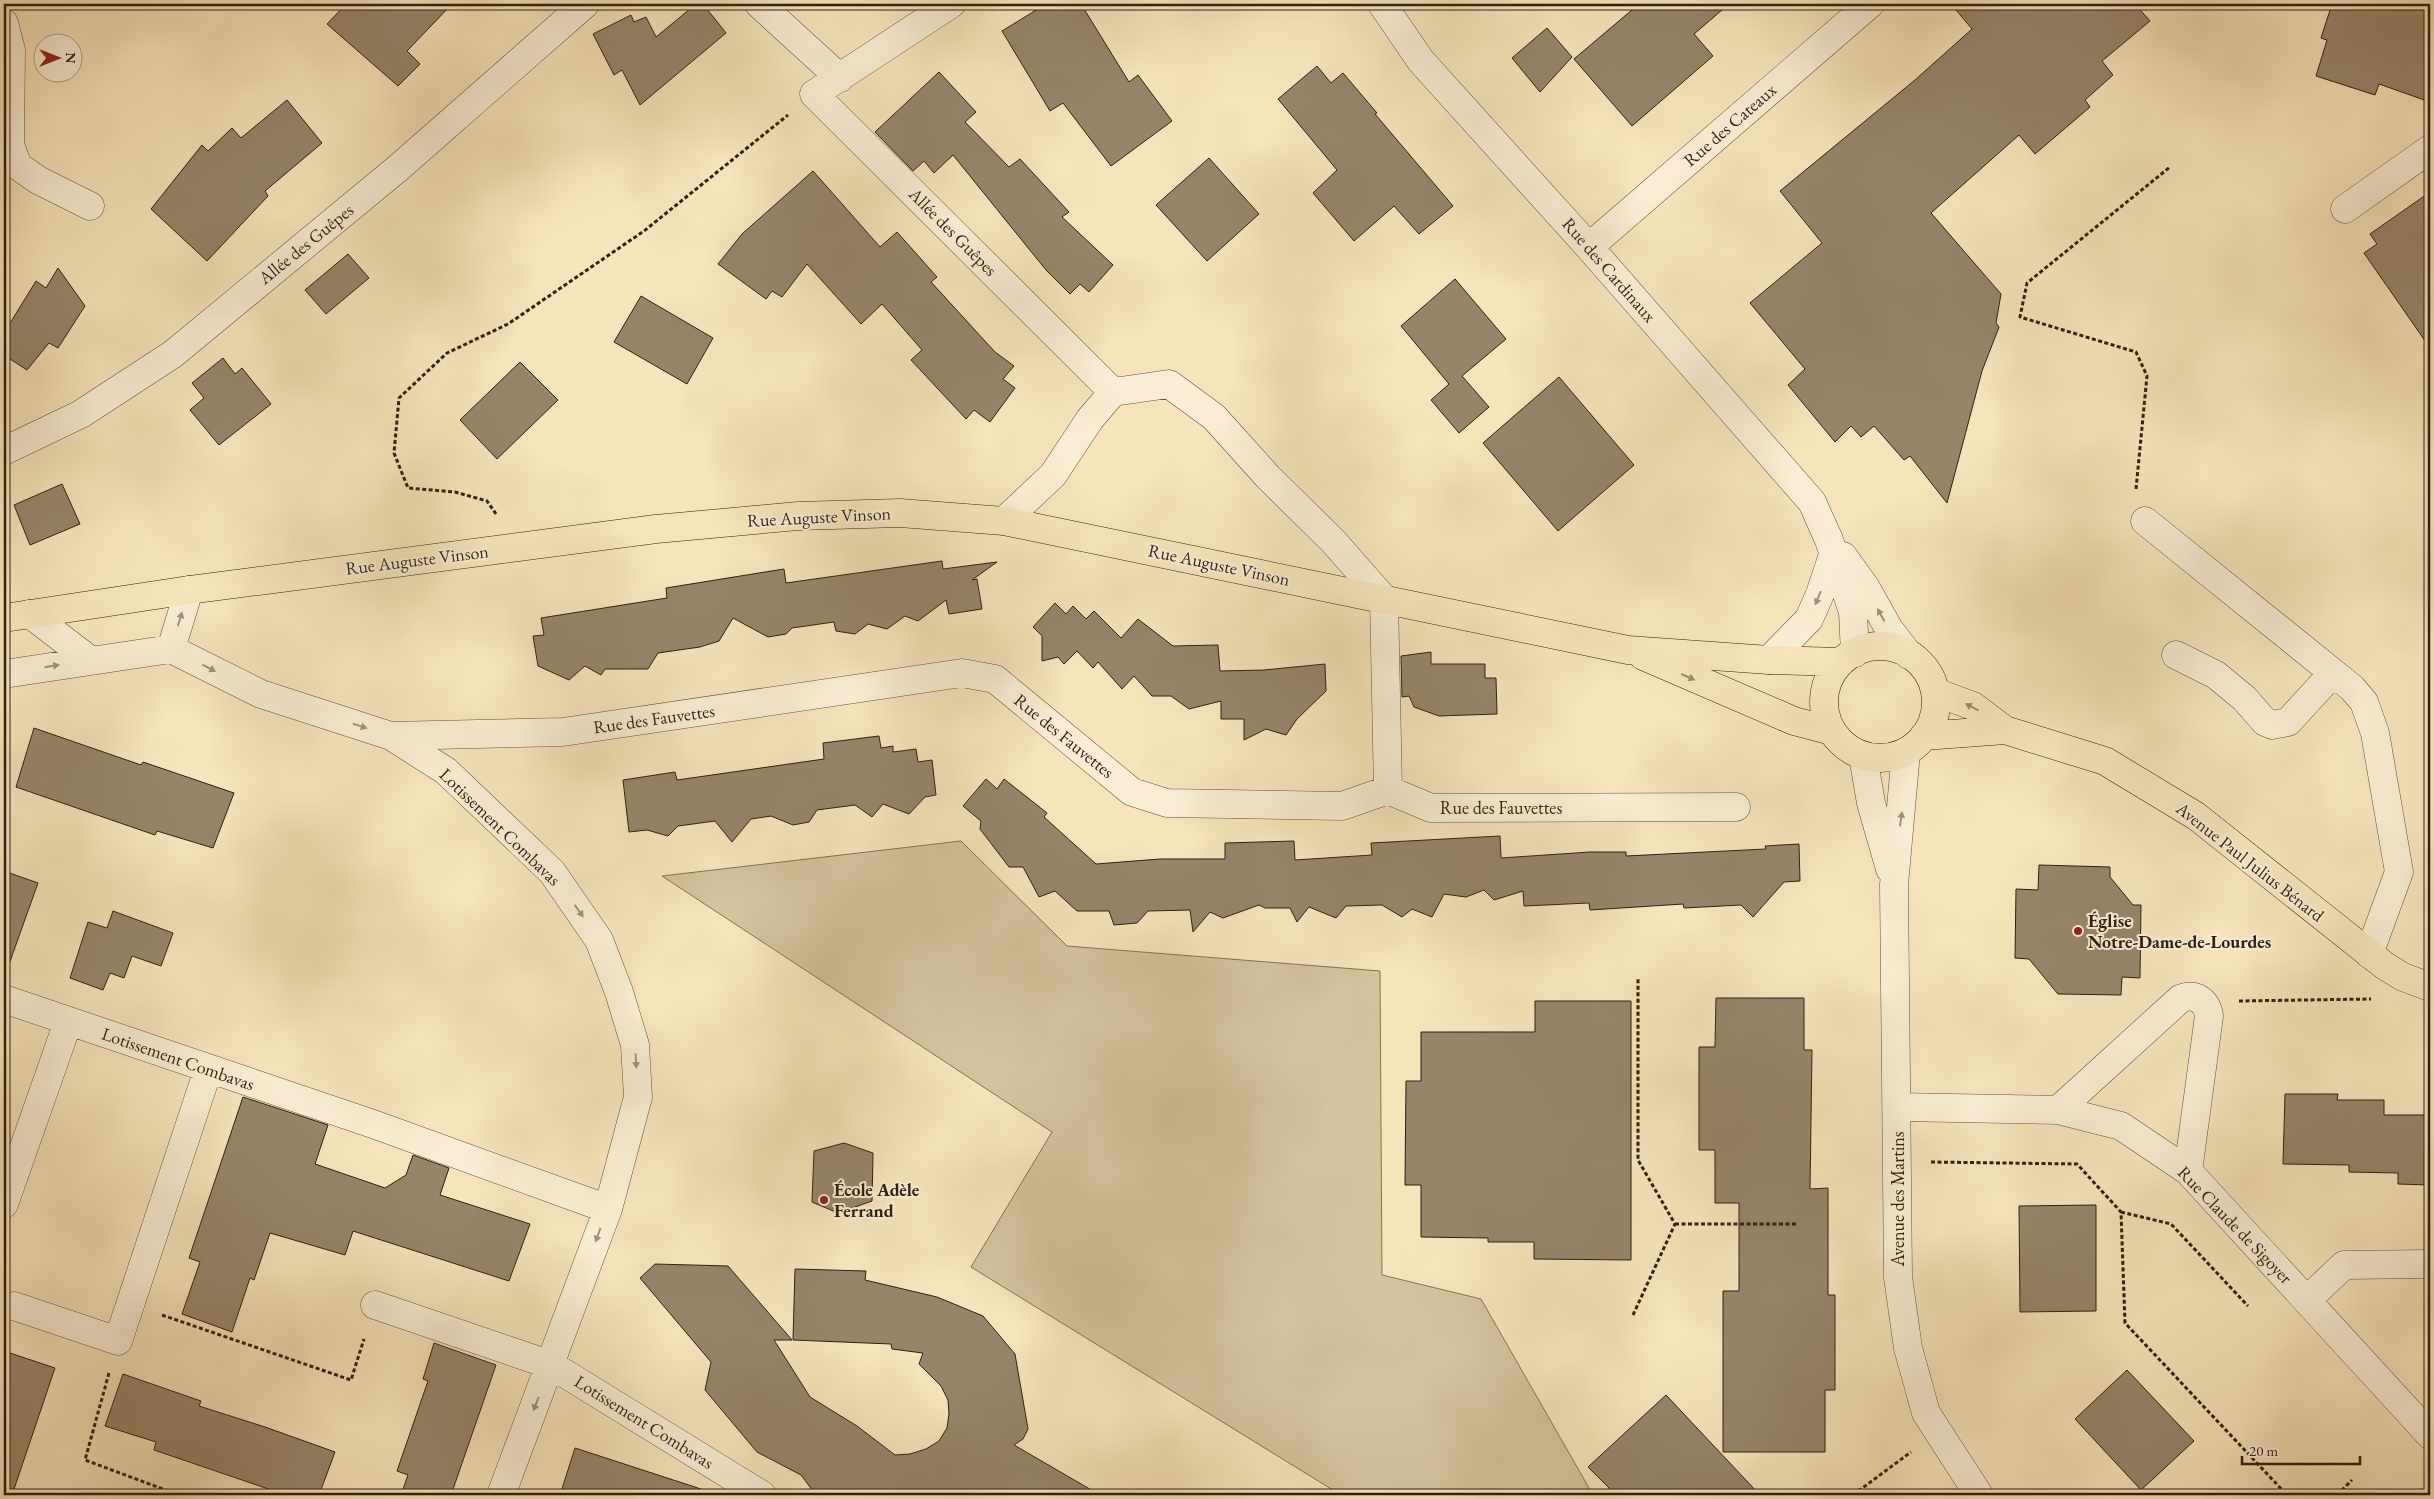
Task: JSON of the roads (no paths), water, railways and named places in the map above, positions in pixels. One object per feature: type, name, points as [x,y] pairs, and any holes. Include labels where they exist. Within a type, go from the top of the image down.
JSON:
[{"type":"main road","name":"Rue Auguste Vinson","points":[[17,616],[189,590],[656,528],[798,516],[900,513],[1004,521],[1628,650]]},
{"type":"main road","points":[[1628,650],[1769,660],[1848,658],[1873,647],[1892,648],[1910,654],[1921,664],[1930,677],[1935,692],[1936,707],[1932,722],[1915,744],[1892,757],[1863,756],[1851,750],[1832,731],[1825,714],[1825,695],[1830,677],[1848,658]]},
{"type":"main road","points":[[1628,650],[1794,721],[1832,731]]},
{"type":"main road","name":"Avenue Paul Julius Bénard","points":[[1935,692],[1973,706],[2005,730],[2105,761],[2196,816],[2377,960],[2403,977],[2430,987]]},
{"type":"main road","name":"Avenue Paul Julius Bénard","points":[[1915,744],[2005,730]]},
{"type":"street","name":"Allée des Guêpes","points":[[4,452],[81,414],[172,354],[397,169],[585,4]]},
{"type":"street","points":[[759,4],[840,78],[951,4]]},
{"type":"street","name":"Rue des Cardinaux","points":[[1382,4],[1422,61],[1589,246],[1812,502],[1832,546],[1853,612],[1848,658]]},
{"type":"street","name":"Rue des Cateaux","points":[[1589,246],[1870,4]]},
{"type":"street","points":[[4,23],[11,50],[10,145],[18,166],[38,180],[90,206]]},
{"type":"street","name":"Allée des Guêpes","points":[[840,78],[814,94],[1113,392]]},
{"type":"street","points":[[2345,209],[2430,148]]},
{"type":"street","points":[[1004,521],[1053,475],[1090,419],[1113,392],[1169,384],[1214,417],[1268,477],[1333,541],[1384,600],[1388,790]]},
{"type":"street","points":[[2145,521],[2352,688],[2364,702],[2375,733],[2399,872],[2377,960]]},
{"type":"street","points":[[1769,660],[1809,619],[1820,594],[1832,546]]},
{"type":"street","name":"Rue des Cardinaux","points":[[1832,546],[1866,588],[1889,630],[1910,654]]},
{"type":"street","points":[[4,674],[170,649],[189,590]]},
{"type":"street","points":[[17,616],[90,660]]},
{"type":"street","name":"Lotissement Combavas","points":[[170,649],[261,694],[391,736],[446,771],[552,872],[599,940],[620,992],[635,1045],[638,1097],[608,1209],[501,1495]]},
{"type":"street","points":[[2176,654],[2216,675],[2244,698],[2264,722],[2272,725],[2288,722],[2333,673]]},
{"type":"street","name":"Rue des Fauvettes","points":[[391,736],[563,732],[962,673],[995,679],[1132,792],[1167,803],[1342,806],[1388,790],[1431,808],[1736,807]]},
{"type":"street","name":"Avenue des Martins","points":[[1915,744],[1894,885],[1898,1277],[1908,1348],[1926,1413],[1979,1495]]},
{"type":"street","name":"Avenue des Martins","points":[[1863,756],[1871,802],[1894,885]]},
{"type":"street","points":[[2058,1110],[2180,999],[2186,996],[2197,998],[2202,1001],[2208,1010],[2188,1171]]},
{"type":"street","name":"Lotissement Combavas","points":[[4,999],[208,1070],[373,1124],[608,1209]]},
{"type":"street","points":[[4,1204],[68,1022]]},
{"type":"street","points":[[14,1306],[118,1342],[208,1070]]},
{"type":"street","name":"Rue Claude de Sigoyer","points":[[1897,1107],[2058,1110],[2120,1126],[2188,1171],[2430,1435]]},
{"type":"street","points":[[2307,1300],[2344,1265],[2430,1264]]},
{"type":"street","points":[[375,1305],[551,1365]]},
{"type":"street","name":"Lotissement Combavas","points":[[551,1365],[762,1495]]},
{"type":"place","name":"Église Notre-Dame-de-Lourdes","points":[[2078,931]]},
{"type":"place","name":"École Adèle Ferrand","points":[[824,1200]]}]
